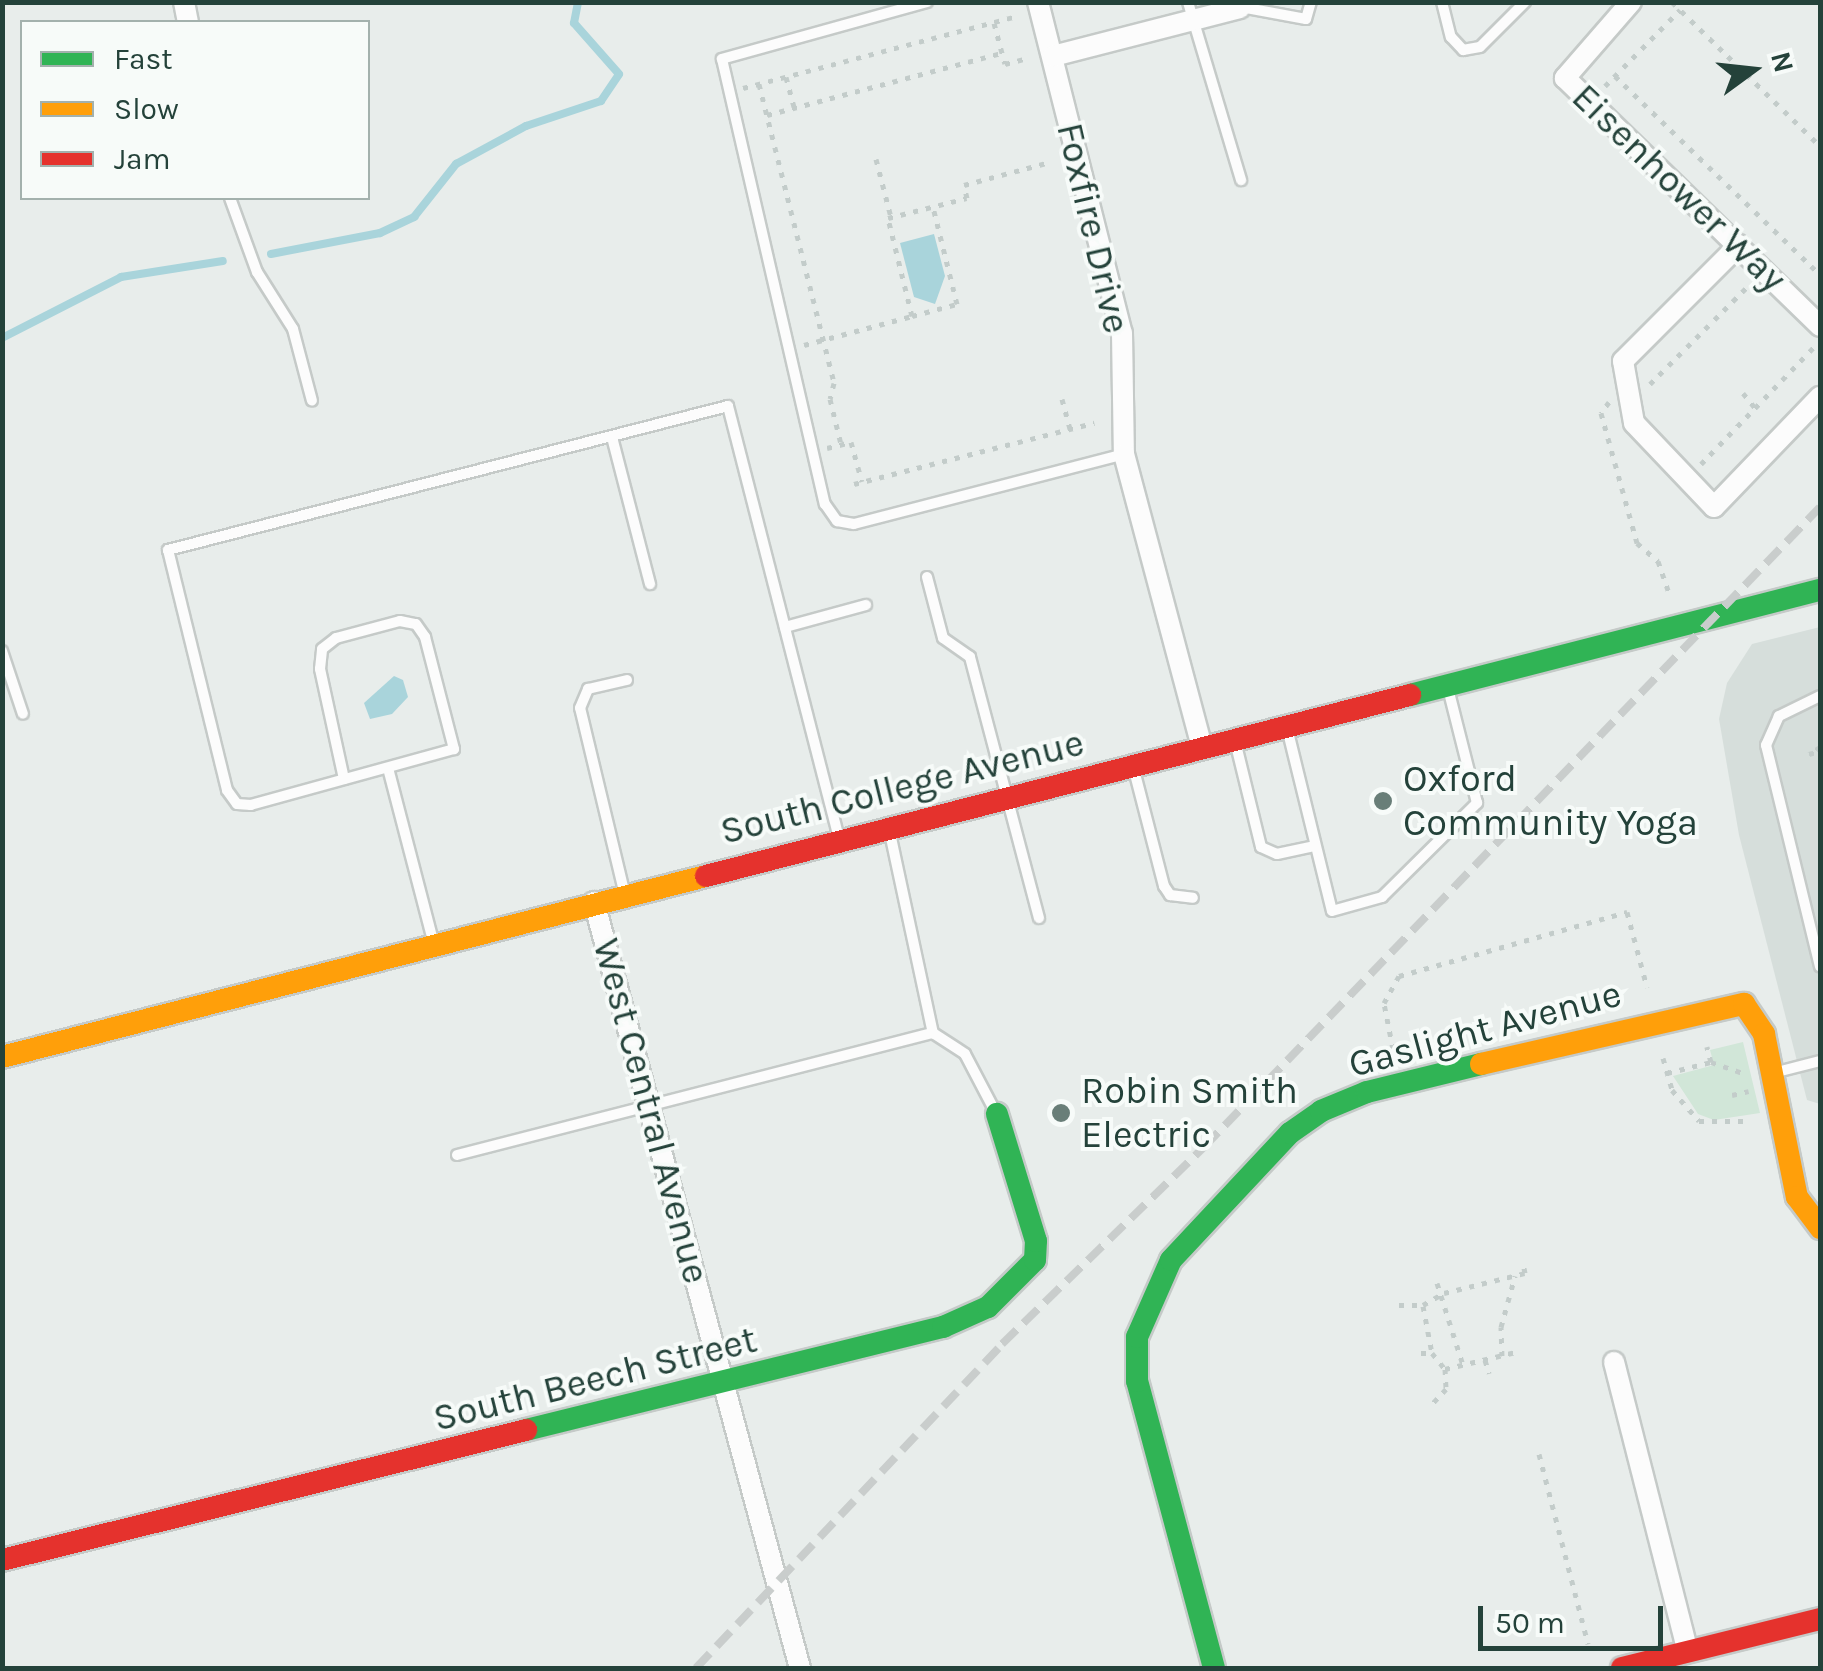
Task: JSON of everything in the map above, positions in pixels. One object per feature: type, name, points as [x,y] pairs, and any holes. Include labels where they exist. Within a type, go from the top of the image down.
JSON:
[{"type":"street","name":"Foxfire Drive","points":[[1038,2],[1122,332],[1124,454],[1202,747]]},
{"type":"street","name":"Eisenhower Way","points":[[1631,2],[1565,78],[1820,326]]},
{"type":"street","points":[[1052,56],[1189,12],[1243,5]]},
{"type":"street","points":[[1738,246],[1623,361],[1634,423],[1714,507],[1820,397]]},
{"type":"street","name":"South College Avenue","points":[[2,1057],[433,943],[1820,590]]},
{"type":"street","name":"West Central Avenue","points":[[594,902],[800,1668]]},
{"type":"street","name":"Gaslight Avenue","points":[[1214,1668],[1136,1381],[1137,1337],[1172,1260],[1256,1164],[1321,1111],[1366,1092],[1725,1004],[1744,1004],[1756,1016],[1772,1073],[1797,1197],[1820,1228]]},
{"type":"street","name":"South Beech Street","points":[[2,1560],[942,1328],[988,1307],[1019,1283],[1035,1260],[1036,1241],[997,1114]]},
{"type":"street","points":[[1614,1362],[1688,1652]]},
{"type":"street","points":[[1622,1668],[1820,1619]]},
{"type":"lane","points":[[927,2],[733,51],[722,59],[725,92],[826,504],[838,521],[854,524],[1124,454]]},
{"type":"lane","points":[[1243,5],[1306,19],[1311,2]]},
{"type":"lane","points":[[1442,2],[1451,37],[1463,50],[1480,47],[1514,8],[1526,2]]},
{"type":"lane","points":[[1189,12],[1241,180]]},
{"type":"lane","points":[[231,200],[257,272],[293,329],[312,401]]},
{"type":"lane","points":[[344,779],[320,669],[322,649],[336,638],[400,622],[416,624],[426,636],[454,749],[388,768],[344,779],[237,804],[227,790],[168,550],[728,406],[840,839]]},
{"type":"lane","points":[[612,437],[650,584]]},
{"type":"lane","points":[[927,577],[943,638],[970,656],[1039,918]]},
{"type":"lane","points":[[784,627],[866,606]]},
{"type":"lane","points":[[2,651],[22,714]]},
{"type":"lane","points":[[625,894],[580,708],[588,690],[627,680]]},
{"type":"lane","points":[[1287,726],[1332,911],[1382,897],[1477,803],[1447,685]]},
{"type":"lane","points":[[1820,696],[1779,716],[1768,729],[1766,745],[1820,967]]},
{"type":"lane","points":[[1235,739],[1262,847],[1277,854],[1315,846]]},
{"type":"lane","points":[[1133,765],[1164,886],[1170,896],[1192,898]]},
{"type":"lane","points":[[388,768],[433,943]]},
{"type":"lane","points":[[888,827],[933,1033],[964,1054],[997,1114]]},
{"type":"lane","points":[[457,1155],[933,1033]]},
{"type":"lane","points":[[1772,1073],[1820,1061]]},
{"type":"path","points":[[1672,2],[1820,146]]},
{"type":"path","points":[[1590,102],[1683,13],[1687,2]]},
{"type":"path","points":[[725,92],[1014,18]]},
{"type":"path","points":[[994,22],[1005,64],[1024,59]]},
{"type":"path","points":[[767,115],[1002,53]]},
{"type":"path","points":[[1615,76],[1820,275]]},
{"type":"path","points":[[786,77],[794,108]]},
{"type":"path","points":[[759,84],[823,340],[841,444]]},
{"type":"path","points":[[876,159],[912,316]]},
{"type":"path","points":[[891,217],[967,198],[964,185],[1050,162]]},
{"type":"path","points":[[786,350],[957,304],[933,207]]},
{"type":"path","points":[[1782,253],[1790,245]]},
{"type":"path","points":[[1638,396],[1754,281]]},
{"type":"path","points":[[1686,480],[1820,340]]},
{"type":"path","points":[[1742,393],[1755,408]]},
{"type":"path","points":[[1062,399],[1070,429]]},
{"type":"path","points":[[1613,402],[1600,413],[1637,543],[1658,561],[1670,596]]},
{"type":"path","points":[[812,451],[852,442],[858,483],[1094,423]]},
{"type":"path","points":[[1393,1049],[1384,1003],[1400,976],[1628,912],[1647,987]]},
{"type":"path","points":[[1707,1048],[1710,1062]]},
{"type":"path","points":[[1663,1058],[1683,1108],[1699,1122],[1746,1121]]},
{"type":"path","points":[[1667,1073],[1710,1062],[1742,1072],[1749,1091]]},
{"type":"path","points":[[1732,1095],[1749,1091],[1760,1096]]},
{"type":"path","points":[[1400,1305],[1423,1305],[1440,1294],[1525,1273],[1523,1263]]},
{"type":"path","points":[[1502,1356],[1501,1327],[1515,1276]]},
{"type":"path","points":[[1437,1283],[1463,1365]]},
{"type":"path","points":[[1423,1305],[1432,1352],[1445,1369],[1446,1389],[1433,1403]]},
{"type":"path","points":[[1445,1369],[1520,1351]]},
{"type":"path","points":[[1421,1354],[1432,1352]]},
{"type":"path","points":[[1485,1360],[1488,1374]]},
{"type":"path","points":[[1539,1454],[1588,1644]]},
{"type":"shaded area","points":[[1820,627],[1820,1104],[1807,1100],[1739,835],[1719,719],[1727,683],[1752,644]]},
{"type":"green space","points":[[1743,1042],[1760,1113],[1714,1120],[1698,1114],[1673,1076],[1714,1065],[1710,1050]]},
{"type":"water","points":[[934,234],[945,276],[935,304],[914,297],[900,243]]},
{"type":"water","points":[[394,676],[403,680],[408,697],[392,714],[370,719],[364,703]]},
{"type":"waterway","points":[[271,254],[380,233],[414,217],[456,164],[526,126],[601,101],[619,74],[574,23],[578,2]]},
{"type":"waterway","points":[[2,338],[121,277],[223,261]]},
{"type":"railway","points":[[696,1668],[1002,1344],[1204,1147],[1820,507]]},
{"type":"traffic: fast","points":[[1410,695],[1820,590]]},
{"type":"traffic: fast","points":[[1214,1668],[1137,1381],[1137,1337],[1171,1260],[1290,1133],[1321,1111],[1367,1092],[1481,1064]]},
{"type":"traffic: fast","points":[[526,1430],[943,1327],[988,1307],[1035,1260],[1036,1241],[997,1114]]},
{"type":"traffic: slow","points":[[2,1057],[706,876]]},
{"type":"traffic: slow","points":[[1481,1064],[1744,1004],[1764,1034],[1797,1197],[1820,1228]]},
{"type":"traffic: jam","points":[[706,876],[1410,695]]},
{"type":"traffic: jam","points":[[2,1560],[526,1430]]},
{"type":"traffic: jam","points":[[1622,1668],[1820,1619]]},
{"type":"place","name":"Oxford Community Yoga","points":[[1383,801]]},
{"type":"place","name":"Robin Smith Electric","points":[[1061,1113]]}]
